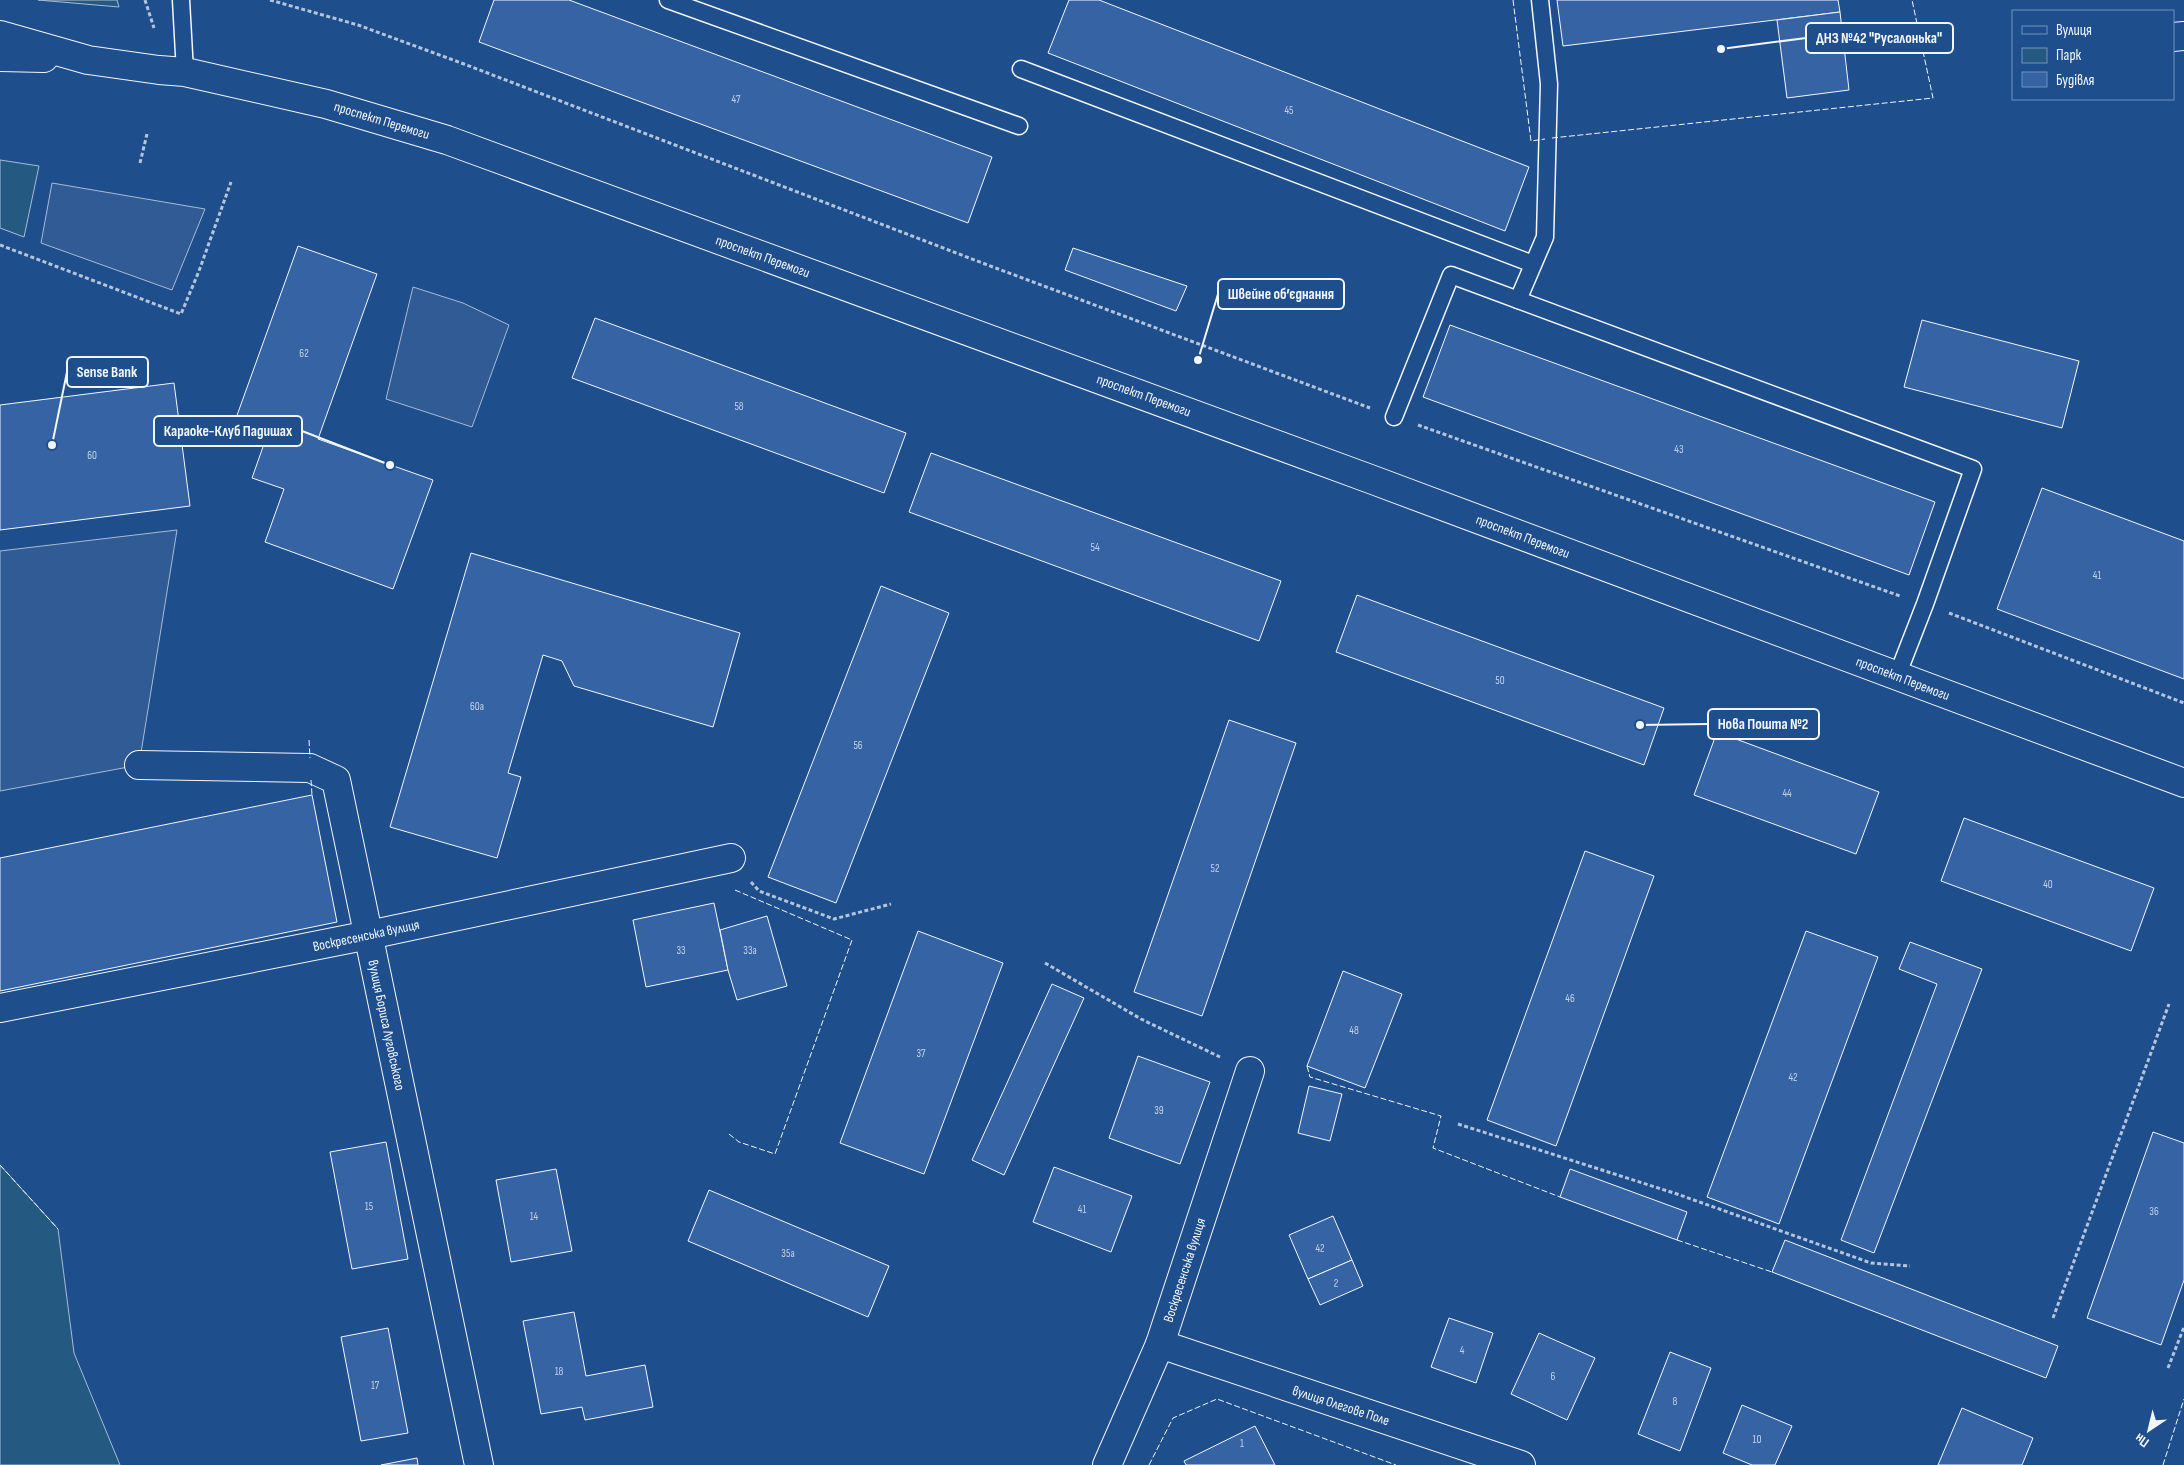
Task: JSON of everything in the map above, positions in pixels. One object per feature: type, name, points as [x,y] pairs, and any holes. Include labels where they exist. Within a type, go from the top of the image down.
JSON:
[{"type":"street","name":"проспект Перемоги","points":[[0,35],[88,60]]},
{"type":"street","name":"проспект Перемоги","points":[[0,57],[88,60],[185,72],[326,104],[447,140],[1364,476],[2184,783]]},
{"type":"street","name":"вулиця Бориса Луговського","points":[[139,765],[310,768],[336,780],[479,1465]]},
{"type":"street","name":"Воскресенська вулиця","points":[[0,1008],[368,935],[731,858]]},
{"type":"street","name":"Воскресенська вулиця","points":[[1107,1465],[1160,1344],[1250,1071]]},
{"type":"street","name":"вулиця Олегове Поле","points":[[1160,1344],[1522,1465]]},
{"type":"lane","points":[[182,0],[185,72]]},
{"type":"lane","points":[[668,0],[1019,126]]},
{"type":"lane","points":[[1518,300],[1545,237],[1549,84],[1540,0]]},
{"type":"lane","points":[[1021,70],[1533,264]]},
{"type":"lane","points":[[1394,417],[1451,275],[1973,469],[1897,676]]},
{"type":"path","points":[[145,0],[154,31]]},
{"type":"path","points":[[270,0],[358,25],[985,264],[1394,417],[1925,604],[2184,703]]},
{"type":"path","points":[[140,163],[147,134]]},
{"type":"path","points":[[0,244],[181,314],[199,271],[231,182]]},
{"type":"path","points":[[731,858],[758,891],[834,919],[891,904]]},
{"type":"path","points":[[1045,963],[1141,1019],[1250,1071]]},
{"type":"path","points":[[2054,1318],[2168,1004]]},
{"type":"path","points":[[1458,1124],[1677,1194],[1871,1263],[1910,1266]]},
{"type":"path","points":[[2168,1368],[2184,1326]]},
{"type":"green space","points":[[38,0],[117,0],[119,7]]},
{"type":"green space","points":[[0,160],[39,166],[24,237],[0,228]]},
{"type":"green space","points":[[0,1165],[58,1229],[74,1353],[120,1465],[0,1465]]},
{"type":"shaded area","points":[[52,183],[205,209],[172,290],[41,243]]},
{"type":"shaded area","points":[[413,287],[463,303],[509,325],[472,427],[386,399]]},
{"type":"shaded area","points":[[177,530],[139,765],[0,791],[0,551]]},
{"type":"building","points":[[494,0],[569,0],[992,157],[968,223],[479,42]]},
{"type":"building","points":[[1069,0],[1099,0],[1529,167],[1505,231],[1048,53]]},
{"type":"building","points":[[1557,0],[1838,0],[1840,12],[1563,46]]},
{"type":"building","points":[[1840,12],[1849,90],[1787,98],[1777,20]]},
{"type":"building","points":[[298,246],[377,274],[318,439],[433,480],[393,589],[265,542],[284,489],[252,478],[264,444],[231,432]]},
{"type":"building","points":[[1073,248],[1187,286],[1176,311],[1065,270]]},
{"type":"building","points":[[595,318],[906,433],[884,493],[572,378]]},
{"type":"building","points":[[1922,320],[2079,361],[2062,428],[1904,387]]},
{"type":"building","points":[[1450,325],[1935,502],[1909,575],[1423,397]]},
{"type":"building","points":[[174,383],[190,506],[0,530],[0,405]]},
{"type":"building","points":[[931,453],[1281,581],[1259,641],[909,512]]},
{"type":"building","points":[[2042,488],[2184,541],[2184,679],[1997,609]]},
{"type":"building","points":[[471,553],[740,633],[713,727],[574,686],[562,661],[543,655],[508,773],[521,777],[497,858],[390,827]]},
{"type":"building","points":[[881,586],[949,613],[836,903],[768,877]]},
{"type":"building","points":[[1357,595],[1664,708],[1644,765],[1336,652]]},
{"type":"building","points":[[1229,720],[1296,743],[1202,1016],[1134,992]]},
{"type":"building","points":[[1717,732],[1879,792],[1856,854],[1694,795]]},
{"type":"building","points":[[312,795],[337,922],[0,991],[0,858]]},
{"type":"building","points":[[1964,818],[2154,888],[2131,951],[1941,881]]},
{"type":"building","points":[[1585,851],[1654,876],[1556,1146],[1487,1120]]},
{"type":"building","points":[[714,903],[728,970],[646,987],[633,920]]},
{"type":"building","points":[[767,916],[787,986],[737,1000],[728,970],[720,930]]},
{"type":"building","points":[[918,931],[1003,963],[924,1174],[840,1143]]},
{"type":"building","points":[[1806,931],[1878,957],[1779,1224],[1707,1197]]},
{"type":"building","points":[[1910,942],[1982,969],[1874,1253],[1841,1240],[1937,984],[1899,969]]},
{"type":"building","points":[[1343,971],[1402,994],[1365,1088],[1307,1066]]},
{"type":"building","points":[[1052,984],[1084,998],[1004,1175],[972,1160]]},
{"type":"building","points":[[1138,1056],[1210,1082],[1180,1164],[1109,1138]]},
{"type":"building","points":[[1309,1086],[1342,1094],[1330,1141],[1298,1133]]},
{"type":"building","points":[[2153,1132],[2184,1143],[2184,1280],[2161,1345],[2087,1318]]},
{"type":"building","points":[[386,1142],[408,1259],[352,1269],[330,1152]]},
{"type":"building","points":[[1054,1167],[1132,1196],[1111,1252],[1033,1222]]},
{"type":"building","points":[[556,1169],[572,1251],[511,1262],[496,1180]]},
{"type":"building","points":[[1570,1169],[1687,1212],[1677,1240],[1560,1197]]},
{"type":"building","points":[[709,1190],[889,1266],[868,1317],[688,1241]]},
{"type":"building","points":[[1333,1216],[1352,1260],[1308,1279],[1289,1235]]},
{"type":"building","points":[[1785,1240],[2058,1346],[2046,1378],[1772,1272]]},
{"type":"building","points":[[1352,1260],[1363,1286],[1320,1305],[1308,1279]]},
{"type":"building","points":[[574,1312],[586,1376],[645,1365],[653,1407],[585,1420],[582,1407],[541,1414],[523,1321]]},
{"type":"building","points":[[1449,1318],[1493,1333],[1476,1383],[1431,1367]]},
{"type":"building","points":[[388,1328],[408,1433],[361,1441],[341,1337]]},
{"type":"building","points":[[1539,1333],[1595,1358],[1567,1420],[1511,1394]]},
{"type":"building","points":[[1670,1352],[1711,1368],[1680,1451],[1638,1434]]},
{"type":"building","points":[[1742,1405],[1792,1426],[1775,1465],[1752,1465],[1723,1453]]},
{"type":"building","points":[[1962,1408],[2033,1438],[2022,1465],[1938,1465]]},
{"type":"building","points":[[1255,1426],[1275,1465],[1186,1465],[1184,1461]]},
{"type":"building","points":[[417,1458],[418,1465],[381,1465]]},
{"type":"fence","points":[[1513,0],[1531,141],[1545,139]]},
{"type":"fence","points":[[1552,138],[1933,98],[1912,0]]},
{"type":"fence","points":[[309,740],[310,758]]},
{"type":"fence","points":[[311,780],[312,795]]},
{"type":"fence","points":[[729,1134],[739,1142],[775,1154],[852,940],[735,890]]},
{"type":"fence","points":[[1307,1066],[1310,1077],[1441,1116],[1433,1148],[1560,1197]]},
{"type":"fence","points":[[0,1165],[58,1229]]},
{"type":"fence","points":[[1677,1240],[1772,1272]]},
{"type":"fence","points":[[1149,1465],[1173,1418],[1217,1399],[1396,1465]]},
{"type":"fence","points":[[2163,1465],[2184,1399]]},
{"type":"place","name":"ДНЗ №42 \"Русалонька\"","points":[[1721,49]]},
{"type":"place","name":"Швейне об’єднання","points":[[1198,360]]},
{"type":"place","name":"Sense Bank","points":[[52,445]]},
{"type":"place","name":"Караоке-Клуб Падишах","points":[[390,465]]},
{"type":"place","name":"Нова Пошта №2","points":[[1640,725]]}]
